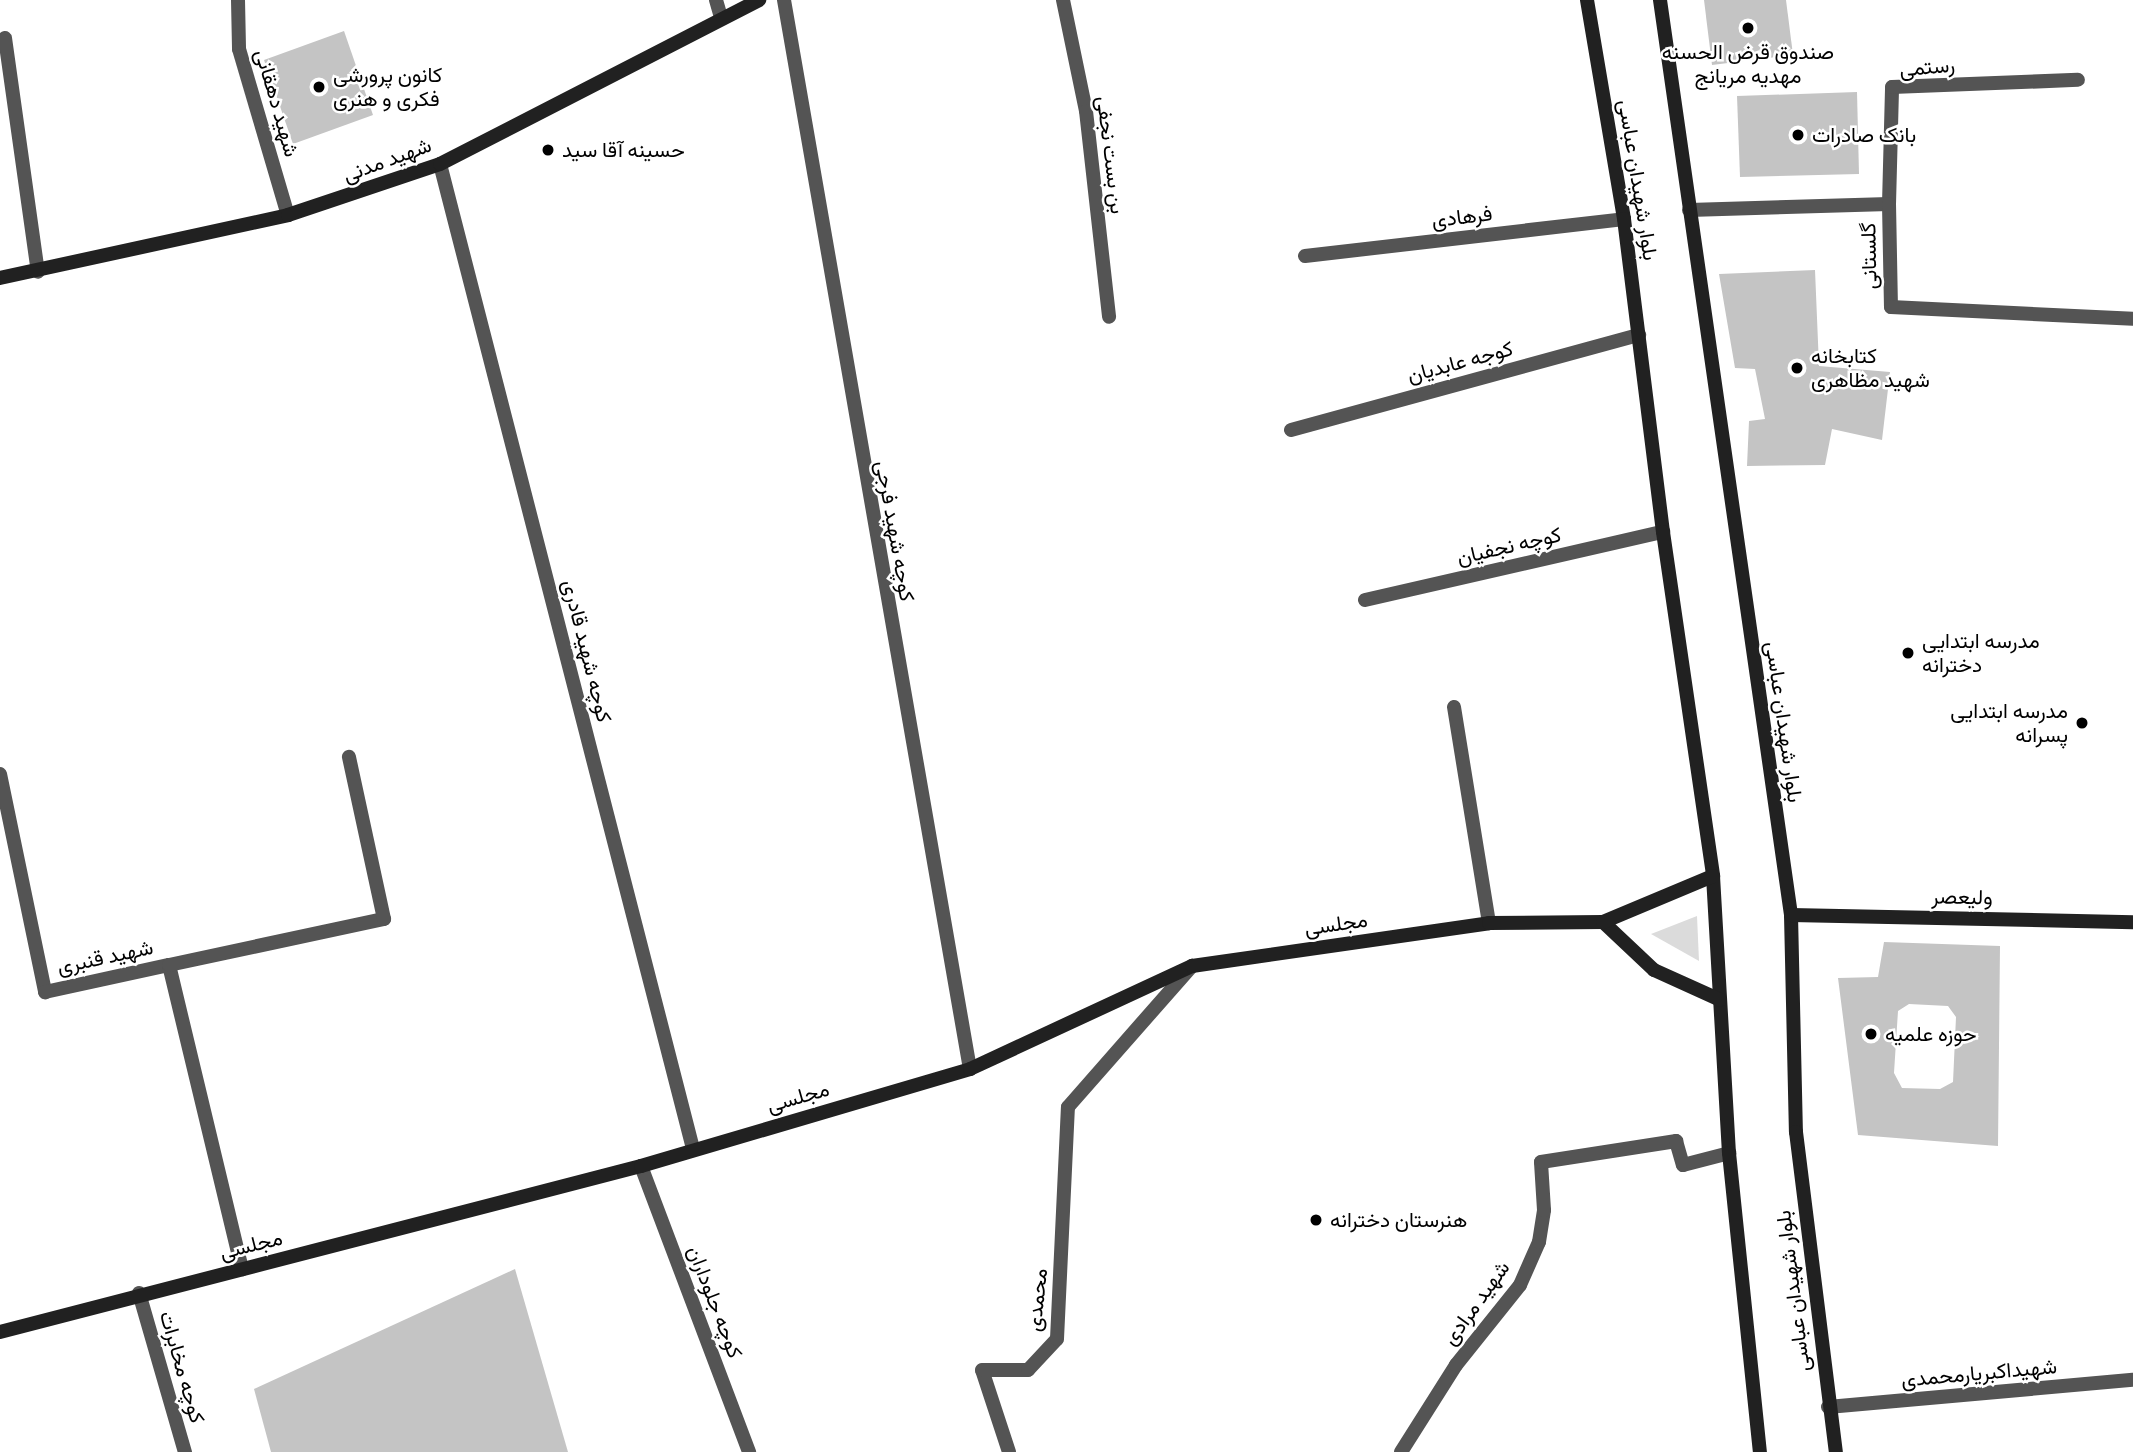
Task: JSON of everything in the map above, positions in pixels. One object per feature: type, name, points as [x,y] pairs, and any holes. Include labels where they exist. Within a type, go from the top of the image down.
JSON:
[{"type":"main road","name":"شهید مدنی","points":[[0,278],[38,272],[288,215],[440,164],[721,17],[759,0]]},
{"type":"main road","name":"بلوار شهیدان عباسی","points":[[1587,0],[1624,219],[1663,533],[1713,876],[1729,1153],[1760,1452]]},
{"type":"main road","name":"بلوار شهیدان عباسی","points":[[1660,0],[1791,915],[1796,1132],[1828,1407],[1836,1452]]},
{"type":"main road","points":[[1713,876],[1603,922],[1654,970],[1720,1000]]},
{"type":"main road","name":"ولیعصر","points":[[1791,915],[2133,922]]},
{"type":"main road","name":"مجلسی","points":[[0,1332],[139,1293],[641,1166],[970,1069],[1192,966],[1489,923],[1603,922]]},
{"type":"street","name":"شهید دهقانی","points":[[237,0],[239,49],[288,215]]},
{"type":"street","points":[[716,0],[721,17]]},
{"type":"street","name":"کوچه شهید فرجی","points":[[784,0],[970,1069]]},
{"type":"street","name":"بن بست نجفی","points":[[1062,0],[1086,111],[1109,317]]},
{"type":"street","points":[[5,38],[38,272]]},
{"type":"street","name":"رستمی","points":[[1889,204],[1892,88],[2078,80]]},
{"type":"street","name":"کوچه شهید قادری","points":[[440,164],[693,1149]]},
{"type":"street","name":"گلستانی","points":[[1689,211],[1889,204],[1891,307],[2133,319]]},
{"type":"street","name":"فرهادی","points":[[1305,256],[1624,219]]},
{"type":"street","name":"کوجه عابدیان","points":[[1292,430],[1639,334]]},
{"type":"street","name":"کوچه نجفیان","points":[[1365,600],[1663,533]]},
{"type":"street","points":[[1454,707],[1489,923]]},
{"type":"street","points":[[169,965],[384,919],[349,757]]},
{"type":"street","name":"شهید قنبری","points":[[0,774],[45,992],[169,965],[242,1269]]},
{"type":"street","name":"محمدی","points":[[1009,1452],[982,1370],[1028,1370],[1057,1339],[1067,1175],[1068,1107],[1192,966]]},
{"type":"street","name":"شهید مرادی","points":[[1401,1452],[1457,1365],[1520,1285],[1539,1242],[1544,1210],[1541,1163],[1676,1141],[1683,1165],[1729,1153]]},
{"type":"street","name":"کوچه جلوداران","points":[[641,1166],[750,1452]]},
{"type":"street","name":"کوچه مخابرات","points":[[139,1293],[185,1452]]},
{"type":"street","name":"شهیداکبریارمحمدی","points":[[1828,1407],[2133,1380]]},
{"type":"shaded area","points":[[1697,916],[1699,961],[1651,934]]},
{"type":"building","name":"صندوق قرض الحسنه مهدیه مریانج","points":[[1704,0],[1786,0],[1793,55],[1712,65]]},
{"type":"building","name":"کانون پرورشی فکری و هنری","points":[[344,31],[373,115],[293,144],[264,60]]},
{"type":"building","name":"بانک صادرات","points":[[1857,92],[1859,174],[1740,177],[1737,96]]},
{"type":"building","name":"کتابخانه شهید مظاهری","points":[[1815,270],[1819,366],[1890,372],[1882,440],[1832,429],[1825,465],[1747,466],[1749,421],[1765,419],[1755,369],[1735,368],[1719,274]]},
{"type":"building","name":"حوزه علمیه","points":[[1884,942],[2000,946],[1998,1146],[1858,1135],[1838,978],[1878,977]],"holes":[[[1909,1004],[1948,1006],[1956,1017],[1953,1082],[1940,1089],[1902,1088],[1894,1073],[1898,1011]]]},
{"type":"building","points":[[515,1269],[568,1452],[271,1452],[254,1389]]},
{"type":"place","name":"صندوق قرض الحسنه مهدیه مریانج","points":[[1748,28]]},
{"type":"place","name":"کانون پرورشی فکری و هنری","points":[[319,87]]},
{"type":"place","name":"بانک صادرات","points":[[1798,135]]},
{"type":"place","name":"حسینه آقا سید","points":[[548,150]]},
{"type":"place","name":"کتابخانه شهید مظاهری","points":[[1797,368]]},
{"type":"place","name":"مدرسه ابتدایی دخترانه","points":[[1908,653]]},
{"type":"place","name":"مدرسه ابتدایی پسرانه","points":[[2082,723]]},
{"type":"place","name":"حوزه علمیه","points":[[1871,1034]]},
{"type":"place","name":"هنرستان دخترانه","points":[[1316,1220]]}]
